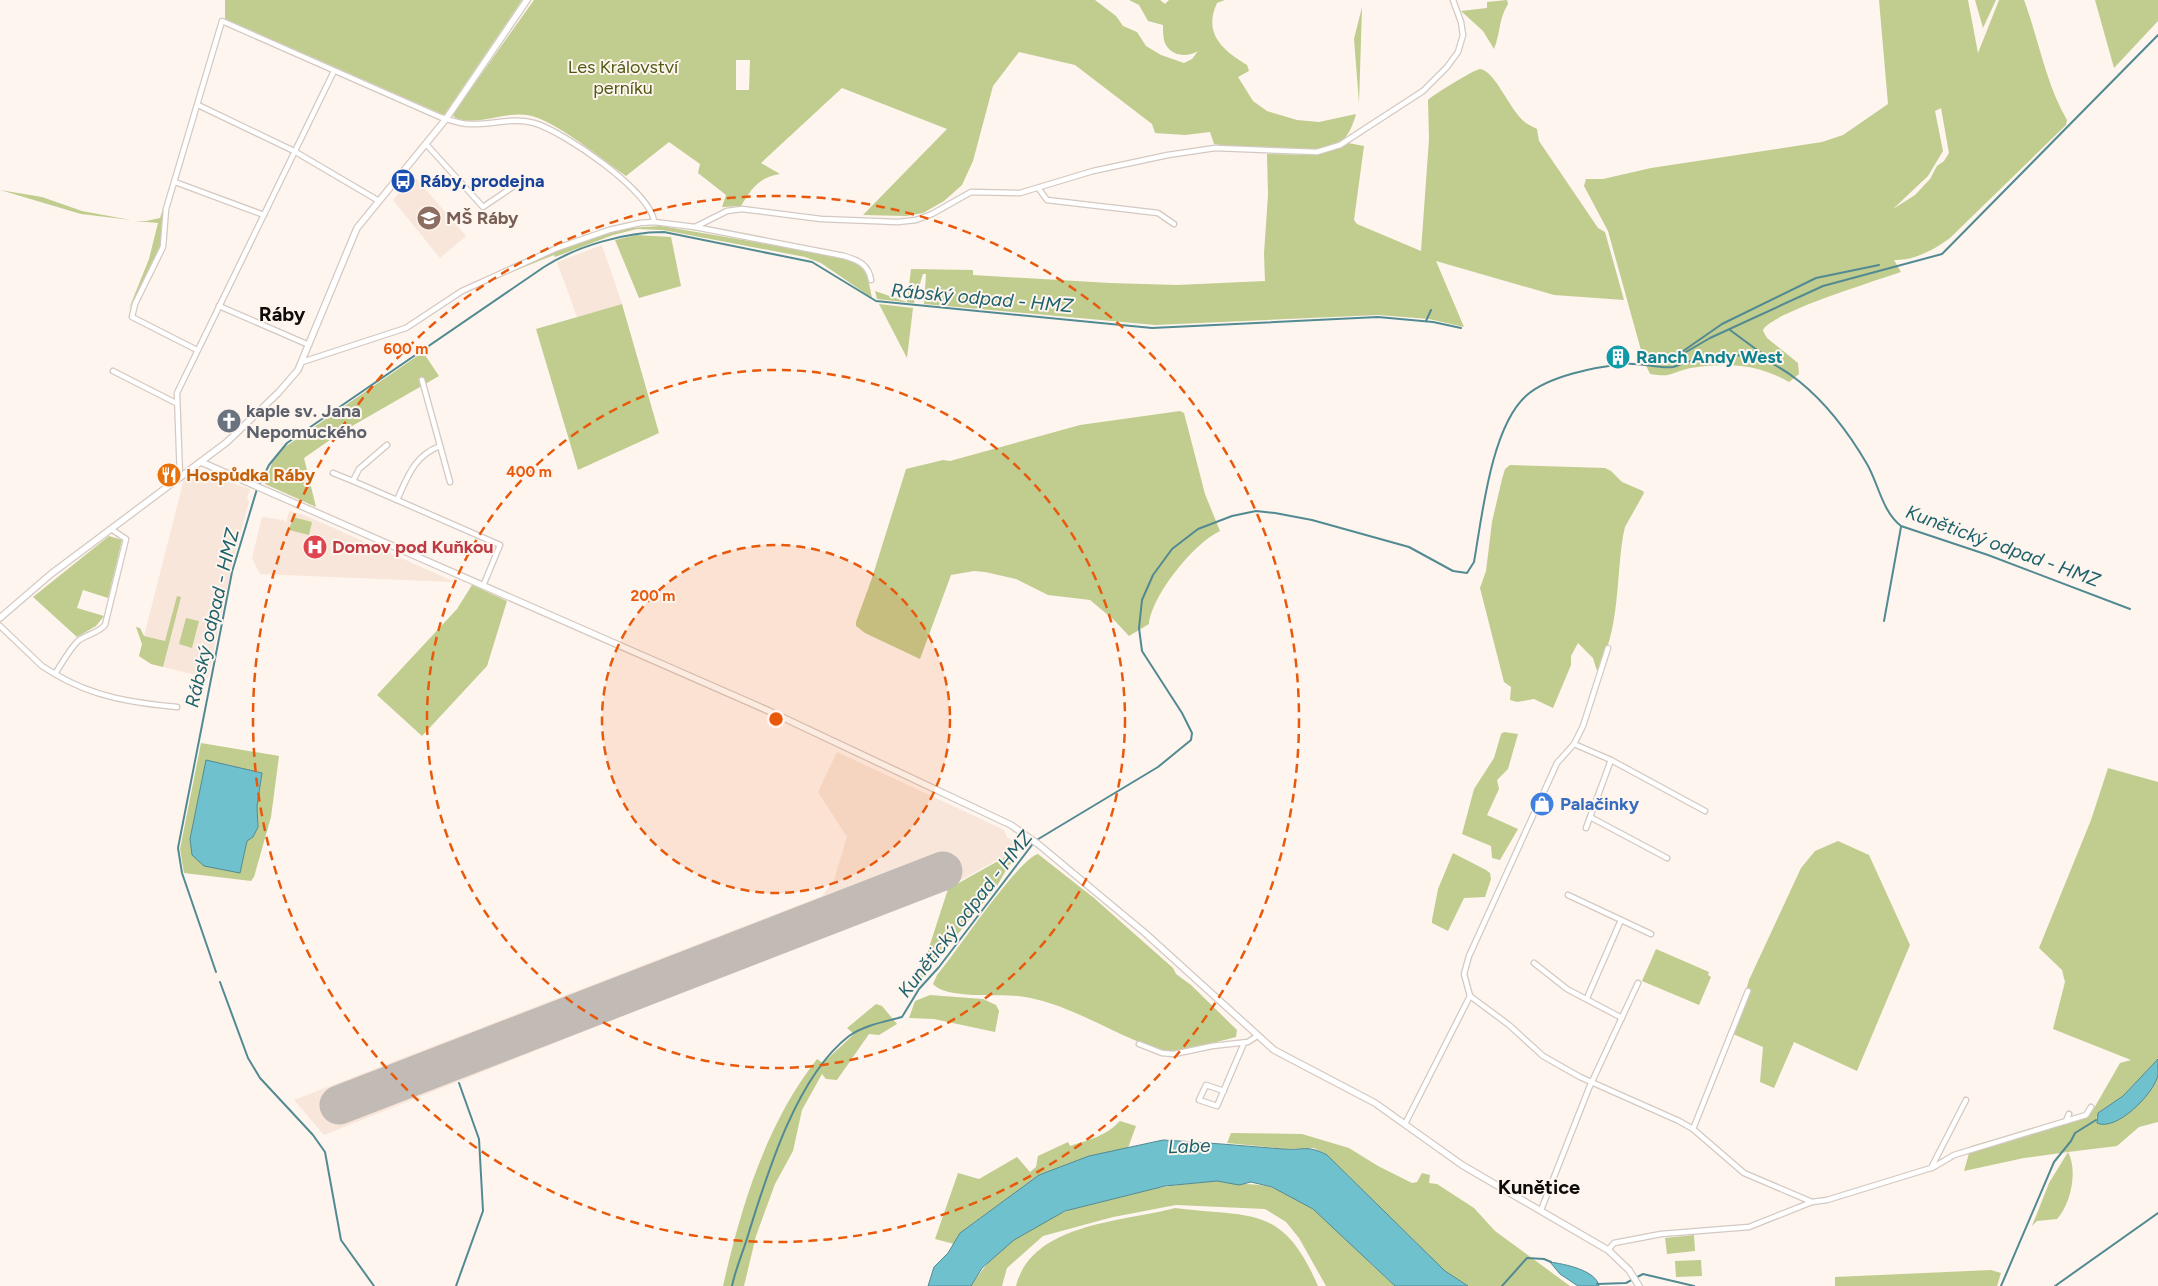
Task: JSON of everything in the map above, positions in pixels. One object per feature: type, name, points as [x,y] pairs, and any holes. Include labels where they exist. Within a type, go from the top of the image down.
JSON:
[{"type":"street","points":[[0,618],[51,574],[110,528],[227,442],[278,393],[302,362],[351,239],[379,201],[446,119],[527,0]]},
{"type":"street","points":[[695,227],[727,212],[742,209],[821,219],[904,221],[925,218],[972,192],[1017,194],[1113,166],[1215,148],[1317,152],[1340,145],[1423,91],[1446,67],[1458,52],[1463,35],[1462,22],[1453,0]]},
{"type":"street","points":[[197,350],[132,317],[135,304],[163,247],[166,209],[222,20],[409,105],[446,119],[470,124],[518,120],[535,123],[557,132],[627,181],[651,209],[654,222]]},
{"type":"street","points":[[180,478],[177,394],[334,70]]},
{"type":"street","points":[[198,104],[294,151],[379,201]]},
{"type":"street","points":[[426,144],[484,207],[514,186]]},
{"type":"street","points":[[175,182],[264,215]]},
{"type":"street","points":[[1040,188],[1047,200],[1158,213],[1174,224]]},
{"type":"street","points":[[302,362],[406,328],[462,291],[576,240],[609,230],[654,222],[695,227],[851,258],[865,266],[871,280]]},
{"type":"street","points":[[219,306],[309,345]]},
{"type":"street","points":[[113,372],[176,403]]},
{"type":"street","points":[[422,380],[450,482]]},
{"type":"street","points":[[352,481],[359,469],[388,445]]},
{"type":"street","points":[[397,500],[416,461],[427,451],[440,446]]},
{"type":"street","points":[[201,462],[769,710],[1005,822],[1038,844],[1145,933],[1257,1036],[1303,1067],[1375,1104],[1462,1165],[1608,1250],[1629,1270],[1639,1286]]},
{"type":"street","points":[[333,473],[500,545],[483,586]]},
{"type":"street","points":[[55,674],[78,642],[88,635],[98,632],[105,625],[126,539],[110,528]]},
{"type":"street","points":[[0,626],[22,649],[55,674],[102,696],[137,703],[177,707]]},
{"type":"street","points":[[1608,648],[1583,726],[1574,744],[1557,763],[1482,926],[1464,974],[1470,996],[1509,1025],[1542,1056],[1692,1129],[1738,1169],[1812,1202]]},
{"type":"street","points":[[1574,744],[1611,760],[1706,811]]},
{"type":"street","points":[[1586,828],[1611,760]]},
{"type":"street","points":[[1590,817],[1667,858]]},
{"type":"street","points":[[1568,895],[1651,934]]},
{"type":"street","points":[[1587,998],[1622,920]]},
{"type":"street","points":[[1534,963],[1567,989],[1622,1018]]},
{"type":"street","points":[[1541,1210],[1593,1082],[1638,983]]},
{"type":"street","points":[[1692,1129],[1748,991]]},
{"type":"street","points":[[1405,1124],[1470,996]]},
{"type":"street","points":[[1138,1044],[1162,1053],[1174,1054],[1212,1046],[1244,1043],[1257,1036]]},
{"type":"street","points":[[1224,1091],[1206,1085],[1199,1100],[1217,1106],[1224,1091],[1244,1043]]},
{"type":"street","points":[[1931,1168],[1966,1100]]},
{"type":"street","points":[[1608,1250],[1614,1243],[1640,1237],[1749,1227],[1812,1202],[1827,1200],[1931,1168],[1954,1155],[2086,1115],[2091,1107]]},
{"type":"street","points":[[2066,1121],[2069,1114]]},
{"type":"shaded area","name":"MŠ Ráby","points":[[413,175],[466,236],[440,258],[393,200]]},
{"type":"shaded area","points":[[602,245],[622,304],[577,317],[557,262]]},
{"type":"shaded area","points":[[195,471],[250,489],[247,498],[249,501],[231,569],[208,678],[151,664],[139,656],[184,479]]},
{"type":"shaded area","name":"Domov pod Kuňkou","points":[[289,511],[302,514],[453,581],[260,574],[252,558],[262,517],[284,520],[286,523]]},
{"type":"shaded area","points":[[837,752],[1004,830],[1007,837],[1019,845],[1017,849],[952,885],[324,1135],[294,1100],[822,896],[834,880],[847,837],[818,792]]},
{"type":"green space","points":[[225,0],[522,0],[444,115],[225,19]]},
{"type":"green space","name":"Les Království perníku","points":[[534,0],[1095,0],[1116,16],[1123,26],[1137,32],[1146,46],[1161,55],[1184,63],[1192,59],[1198,51],[1185,55],[1173,52],[1165,43],[1163,25],[1148,21],[1139,5],[1129,0],[1160,0],[1165,4],[1169,0],[1225,0],[1217,3],[1213,14],[1214,32],[1217,40],[1223,47],[1247,65],[1249,71],[1238,77],[1253,101],[1267,111],[1297,120],[1319,122],[1356,114],[1352,127],[1345,138],[1338,144],[1328,147],[1278,150],[1214,144],[1210,132],[1185,135],[1155,133],[1152,124],[1075,65],[1019,52],[993,86],[973,161],[962,185],[944,201],[923,213],[906,216],[863,215],[947,129],[842,88],[761,163],[780,174],[766,178],[756,185],[741,206],[722,207],[726,195],[698,173],[700,164],[669,142],[626,176],[578,141],[539,118],[518,114],[471,121],[454,117],[453,114]],"holes":[[[736,60],[750,60],[749,90],[736,90]]]},
{"type":"green space","points":[[1507,0],[1508,4],[1494,49],[1483,31],[1461,11],[1487,8],[1487,2]]},
{"type":"green space","points":[[1879,0],[1968,0],[1978,53],[1999,0],[2024,0],[2053,91],[2067,120],[2066,125],[1950,238],[1917,256],[1909,259],[1894,260],[1901,272],[1802,307],[1768,324],[1763,331],[1767,338],[1798,363],[1799,374],[1789,382],[1766,371],[1729,365],[1691,368],[1668,375],[1650,374],[1644,361],[1608,231],[1584,186],[1586,179],[1603,179],[1651,168],[1822,142],[1843,135],[1888,104]],"holes":[[[1941,108],[1949,153],[1944,161],[1937,166],[1930,179],[1915,195],[1893,209],[1928,176],[1943,151],[1935,111]]]},
{"type":"green space","points":[[1975,0],[1996,0],[1983,28]]},
{"type":"green space","points":[[2095,0],[2158,0],[2158,21],[2114,68]]},
{"type":"green space","points":[[1362,7],[1359,103],[1354,39]]},
{"type":"green space","points":[[1480,69],[1486,71],[1492,77],[1520,118],[1537,129],[1539,141],[1598,228],[1605,232],[1624,300],[1554,295],[1436,261],[1464,327],[1429,319],[1378,315],[1155,325],[924,304],[926,274],[923,274],[914,303],[877,299],[875,291],[907,302],[911,269],[973,270],[973,275],[1110,283],[1177,285],[1265,281],[1264,253],[1268,195],[1267,154],[1317,155],[1348,143],[1364,146],[1354,220],[1357,224],[1421,251],[1429,139],[1428,100],[1453,83]]},
{"type":"green space","points":[[0,190],[42,197],[82,211],[131,220],[81,214]]},
{"type":"green space","points":[[164,206],[163,240],[128,311],[149,259],[158,223],[135,221],[160,218]]},
{"type":"green space","points":[[661,226],[843,257],[857,264],[865,272],[872,298],[821,263],[805,257],[663,230],[637,229],[613,235],[555,257],[554,255],[494,279],[581,241],[629,228]]},
{"type":"green space","points":[[636,235],[671,237],[681,286],[639,298],[615,240]]},
{"type":"green space","points":[[622,304],[659,433],[578,470],[536,329]]},
{"type":"green space","points":[[879,304],[913,308],[907,358]]},
{"type":"green space","points":[[423,352],[439,376],[340,433],[304,458],[316,507],[265,484],[272,463],[285,447]]},
{"type":"green space","points":[[1180,411],[1184,413],[1205,494],[1220,531],[1198,547],[1176,571],[1158,599],[1149,624],[1129,636],[1114,620],[1090,600],[1048,595],[1016,579],[974,571],[951,575],[920,659],[865,633],[856,626],[906,469],[943,460],[950,461],[1080,425]]},
{"type":"green space","points":[[1510,465],[1605,468],[1622,482],[1644,493],[1625,527],[1616,605],[1610,639],[1604,655],[1597,671],[1593,658],[1578,643],[1571,656],[1571,665],[1553,708],[1534,699],[1517,702],[1510,700],[1511,687],[1504,682],[1480,588],[1486,571],[1492,522],[1502,479],[1505,469]]},
{"type":"green space","points":[[293,517],[312,522],[309,535],[289,530]]},
{"type":"green space","points":[[109,536],[122,540],[108,598],[83,590],[77,608],[104,616],[96,626],[77,637],[33,597]]},
{"type":"green space","points":[[472,585],[507,601],[487,666],[422,736],[377,695],[457,609]]},
{"type":"green space","points":[[177,596],[181,597],[163,667],[151,664],[139,656],[142,644],[136,627],[140,628],[144,636],[165,641]]},
{"type":"green space","points":[[186,618],[199,621],[192,648],[179,644]]},
{"type":"green space","points":[[1504,732],[1518,734],[1508,769],[1497,780],[1499,789],[1487,815],[1518,829],[1500,860],[1492,858],[1491,846],[1462,834],[1474,789],[1494,758],[1501,734]]},
{"type":"green space","points":[[201,743],[279,756],[271,817],[254,877],[251,881],[184,873],[180,849]],"holes":[[[206,761],[262,773],[257,806],[258,827],[247,841],[240,873],[192,855],[190,839]]]},
{"type":"green space","points":[[2108,768],[2158,782],[2158,1059],[2123,1096],[2101,1111],[2096,1118],[2133,1109],[2158,1076],[2158,1122],[2139,1127],[2117,1146],[2024,1158],[1964,1171],[1971,1146],[2093,1110],[2120,1063],[2131,1060],[2053,1029],[2065,982],[2062,970],[2039,948],[2091,820]]},
{"type":"green space","points":[[1838,841],[1869,855],[1910,945],[1857,1071],[1794,1042],[1774,1088],[1760,1082],[1763,1047],[1733,1034],[1749,980],[1801,868],[1815,851]]},
{"type":"green space","points":[[1014,852],[1017,856],[1016,861],[1009,865],[997,886],[922,978],[920,976],[922,969],[948,889]]},
{"type":"green space","points":[[1453,853],[1486,870],[1490,873],[1491,879],[1485,897],[1464,898],[1448,931],[1432,923],[1432,920],[1438,889]]},
{"type":"green space","points":[[1038,854],[1094,898],[1173,968],[1176,974],[1191,985],[1237,1030],[1236,1037],[1181,1051],[1165,1051],[1146,1045],[1056,1005],[1018,996],[960,994],[939,989],[933,984],[937,975],[1002,889],[1016,872]]},
{"type":"green space","points":[[1656,949],[1709,972],[1708,975],[1711,977],[1699,1005],[1642,981]]},
{"type":"green space","points":[[930,995],[983,999],[996,1005],[999,1011],[995,1032],[934,1019],[909,1018],[915,1001]]},
{"type":"green space","points":[[876,1004],[882,1006],[897,1024],[879,1035],[869,1034],[837,1080],[826,1079],[822,1074],[802,1110],[793,1151],[775,1184],[756,1236],[744,1286],[723,1286],[747,1197],[783,1111],[817,1059],[823,1063],[854,1034],[847,1028]]},
{"type":"green space","points":[[1120,1121],[1136,1126],[1128,1148],[1089,1156],[1039,1175],[960,1233],[954,1244],[935,1239],[958,1173],[979,1179],[1017,1157],[1030,1172],[1036,1167],[1038,1156],[1068,1142],[1070,1146],[1097,1137]]},
{"type":"green space","points":[[1231,1133],[1302,1134],[1349,1148],[1378,1166],[1412,1183],[1417,1182],[1422,1173],[1430,1175],[1429,1183],[1437,1184],[1474,1208],[1495,1231],[1570,1286],[1468,1286],[1445,1271],[1327,1155],[1314,1148],[1286,1149],[1227,1143]]},
{"type":"green space","points":[[2068,1152],[2071,1159],[2073,1177],[2066,1205],[2057,1219],[2037,1221],[2032,1226],[2049,1183]]},
{"type":"green space","points":[[1217,1181],[1270,1187],[1288,1194],[1305,1204],[1337,1230],[1395,1286],[1326,1286],[1299,1238],[1286,1222],[1265,1209],[1176,1205],[1113,1217],[1043,1236],[1007,1268],[1002,1286],[971,1286],[992,1259],[1018,1237],[1048,1219],[1080,1206],[1115,1196],[1149,1189]]},
{"type":"green space","points":[[1175,1208],[1244,1215],[1277,1227],[1291,1240],[1305,1259],[1318,1286],[1016,1286],[1025,1265],[1040,1249],[1059,1237],[1106,1222]]},
{"type":"green space","points":[[1694,1235],[1695,1251],[1667,1254],[1665,1238]]},
{"type":"green space","points":[[1701,1260],[1702,1276],[1676,1277],[1675,1261]]},
{"type":"green space","points":[[1991,1270],[2001,1273],[1997,1286],[1835,1286],[1835,1277]]},
{"type":"water","points":[[206,760],[262,773],[257,806],[258,827],[253,837],[247,841],[240,873],[204,866],[192,855],[190,839]]},
{"type":"water","points":[[2158,1059],[2158,1075],[2155,1083],[2142,1101],[2124,1117],[2114,1122],[2097,1123],[2098,1113],[2123,1096]]},
{"type":"water","name":"Labe","points":[[1163,1140],[1283,1149],[1309,1149],[1327,1155],[1445,1271],[1468,1286],[1395,1286],[1313,1209],[1272,1187],[1251,1182],[1239,1185],[1217,1181],[1165,1186],[1065,1211],[1014,1240],[982,1268],[971,1286],[928,1286],[934,1267],[948,1253],[960,1233],[1039,1175],[1089,1156]]},
{"type":"water","points":[[1550,1262],[1571,1266],[1586,1272],[1597,1280],[1599,1286],[1578,1286],[1560,1274]]},
{"type":"waterway","points":[[1654,364],[1674,359],[1710,338],[1823,286],[1942,254],[2158,35]]},
{"type":"waterway","name":"Rábský odpad - HMZ","points":[[259,485],[269,465],[287,443],[544,267],[557,259],[586,247],[633,235],[664,232],[812,262],[876,301],[1152,328],[1378,317],[1433,322],[1461,328]]},
{"type":"waterway","points":[[1676,356],[1722,324],[1816,278],[1879,265]]},
{"type":"waterway","points":[[1426,321],[1431,310]]},
{"type":"waterway","points":[[1730,330],[1772,361]]},
{"type":"waterway","name":"Kunětický odpad - HMZ","points":[[732,1286],[775,1154],[800,1100],[814,1075],[831,1053],[855,1032],[875,1024],[902,1017],[919,989],[939,967],[1035,841],[1158,767],[1191,740],[1192,733],[1182,713],[1142,651],[1139,628],[1142,600],[1153,575],[1172,549],[1198,529],[1232,516],[1256,511],[1275,513],[1312,520],[1409,547],[1453,571],[1467,573],[1474,562],[1490,473],[1505,428],[1515,409],[1536,388],[1573,374],[1612,365],[1630,364],[1673,367],[1708,358],[1736,355],[1749,356],[1773,364],[1786,372],[1800,382],[1829,410],[1867,464],[1889,513],[1901,526],[1988,555],[2130,609]]},
{"type":"waterway","name":"Rábský odpad - HMZ","points":[[216,972],[182,873],[178,848],[232,572],[257,489]]},
{"type":"waterway","points":[[1884,621],[1901,527]]},
{"type":"waterway","name":"Rábský odpad - HMZ","points":[[220,982],[248,1058],[260,1078],[313,1135],[325,1152],[341,1240],[374,1286]]},
{"type":"waterway","points":[[456,1286],[483,1211],[479,1139],[459,1083]]},
{"type":"waterway","points":[[2001,1286],[2054,1162],[2075,1133],[2096,1120]]},
{"type":"waterway","points":[[2055,1286],[2158,1213]]},
{"type":"waterway","points":[[1502,1286],[1527,1258],[1544,1259],[1551,1262]]},
{"type":"waterway","points":[[1597,1284],[1626,1283],[1643,1274],[1694,1286]]},
{"type":"runway","points":[[339,1105],[943,871]]},
{"type":"place","name":"Ráby, prodejna","points":[[403,181]]},
{"type":"place","name":"MŠ Ráby","points":[[429,218]]},
{"type":"place","name":"Ranch Andy West","points":[[1618,357]]},
{"type":"place","name":"kaple sv. Jana Nepomuckého","points":[[229,421]]},
{"type":"place","name":"Hospůdka Ráby","points":[[169,475]]},
{"type":"place","name":"Domov pod Kuňkou","points":[[315,547]]},
{"type":"place","name":"Palačinky","points":[[1542,804]]},
{"type":"district","name":"Ráby","points":[[282,314]]},
{"type":"district","name":"Kunětice","points":[[1539,1187]]}]
